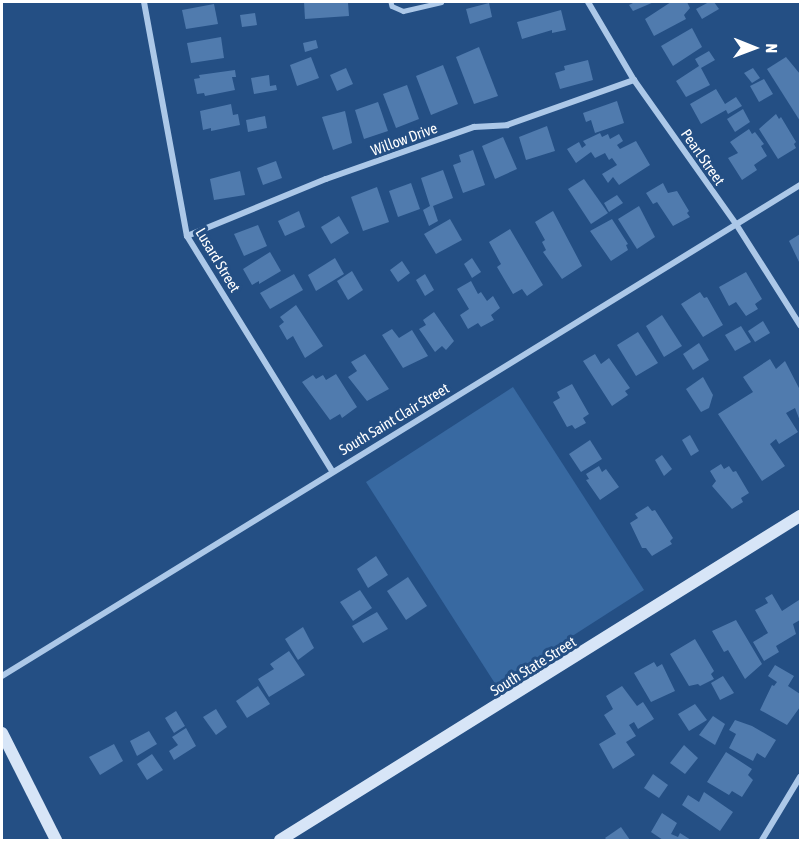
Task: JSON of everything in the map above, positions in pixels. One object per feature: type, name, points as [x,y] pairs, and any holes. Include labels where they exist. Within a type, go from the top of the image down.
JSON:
[{"type":"main road","name":"South State Street","points":[[280,840],[801,516]]},
{"type":"main road","points":[[2,733],[56,840]]},
{"type":"street","name":"Lusard Street","points":[[144,2],[187,236],[332,471]]},
{"type":"street","name":"Pearl Street","points":[[588,2],[634,80],[736,224],[801,325]]},
{"type":"street","name":"Willow Drive","points":[[187,236],[326,179],[453,134],[474,127],[507,126],[634,80]]},
{"type":"street","name":"South Saint Clair Street","points":[[2,676],[801,184]]},
{"type":"street","points":[[762,840],[801,777]]},
{"type":"lane","points":[[391,2],[392,6],[404,11],[441,2]]},
{"type":"shaded area","points":[[513,387],[644,590],[496,685],[366,482]]},
{"type":"building","points":[[304,2],[348,2],[349,16],[305,19]]},
{"type":"building","points":[[635,2],[654,2],[633,11],[629,5]]},
{"type":"building","points":[[671,2],[687,2],[690,8],[684,15],[686,19],[654,36],[645,19]]},
{"type":"building","points":[[709,2],[714,2],[719,9],[702,19],[696,9]]},
{"type":"building","points":[[489,3],[492,17],[470,24],[466,9]]},
{"type":"building","points":[[214,4],[218,24],[186,29],[182,10]]},
{"type":"building","points":[[561,10],[566,30],[552,33],[552,30],[522,39],[517,22]]},
{"type":"building","points":[[255,13],[257,25],[242,27],[240,15]]},
{"type":"building","points":[[692,28],[702,47],[673,66],[661,46]]},
{"type":"building","points":[[221,37],[224,58],[191,63],[187,43]]},
{"type":"building","points":[[316,40],[318,48],[305,52],[303,43]]},
{"type":"building","points":[[479,47],[498,96],[474,104],[456,57]]},
{"type":"building","points":[[709,51],[715,60],[701,68],[710,85],[686,97],[676,81],[699,66],[695,59]]},
{"type":"building","points":[[311,57],[319,78],[297,86],[290,65]]},
{"type":"building","points":[[786,57],[800,74],[800,121],[767,69]]},
{"type":"building","points":[[588,60],[593,80],[560,89],[555,73],[565,70],[564,66]]},
{"type":"building","points":[[443,65],[458,104],[431,115],[416,76]]},
{"type":"building","points":[[346,68],[353,84],[337,91],[330,75]]},
{"type":"building","points":[[753,68],[760,78],[752,83],[744,73]]},
{"type":"building","points":[[235,70],[236,77],[232,77],[235,90],[205,96],[204,93],[197,94],[194,79],[200,78],[199,75]]},
{"type":"building","points":[[269,75],[270,86],[276,85],[277,90],[254,94],[251,78]]},
{"type":"building","points":[[764,79],[773,94],[759,102],[750,86]]},
{"type":"building","points":[[407,85],[419,119],[396,128],[383,94]]},
{"type":"building","points":[[716,89],[725,104],[736,97],[742,106],[728,114],[726,110],[701,124],[690,104]]},
{"type":"building","points":[[617,101],[624,123],[595,133],[591,120],[586,122],[583,113]]},
{"type":"building","points":[[378,102],[388,131],[364,139],[355,110]]},
{"type":"building","points":[[231,104],[233,115],[238,114],[240,125],[211,131],[211,128],[203,130],[200,111]]},
{"type":"building","points":[[743,109],[750,122],[735,132],[727,119]]},
{"type":"building","points":[[345,111],[352,143],[333,150],[322,117]]},
{"type":"building","points":[[776,114],[779,119],[781,117],[796,142],[794,144],[796,148],[778,159],[759,129]]},
{"type":"building","points":[[265,116],[267,128],[248,132],[246,120]]},
{"type":"building","points":[[547,126],[555,151],[526,160],[519,137]]},
{"type":"building","points":[[749,129],[752,134],[755,132],[764,144],[761,146],[767,156],[754,165],[757,170],[742,180],[728,158],[738,153],[730,142]]},
{"type":"building","points":[[600,133],[602,137],[608,134],[610,139],[619,134],[623,141],[617,145],[620,149],[636,141],[650,165],[619,185],[613,177],[608,183],[602,174],[617,165],[612,158],[609,160],[605,153],[595,158],[591,152],[576,163],[567,149],[579,142],[582,148],[586,145],[583,141]]},
{"type":"building","points":[[503,137],[517,169],[495,179],[482,146]]},
{"type":"building","points":[[473,150],[485,185],[463,193],[453,165],[461,162],[459,155]]},
{"type":"building","points":[[276,161],[282,178],[263,185],[257,168]]},
{"type":"building","points":[[443,170],[453,198],[433,206],[438,221],[429,226],[423,210],[430,206],[421,178]]},
{"type":"building","points":[[240,171],[245,195],[214,200],[210,179]]},
{"type":"building","points":[[584,179],[608,213],[591,224],[568,189]]},
{"type":"building","points":[[411,183],[420,209],[398,217],[389,191]]},
{"type":"building","points":[[663,183],[668,193],[677,191],[689,211],[687,213],[690,217],[673,226],[657,202],[653,204],[646,193]]},
{"type":"building","points":[[377,187],[389,222],[363,231],[351,197]]},
{"type":"building","points":[[617,195],[623,203],[609,212],[604,203]]},
{"type":"building","points":[[639,206],[655,237],[637,249],[618,219]]},
{"type":"building","points":[[299,211],[305,227],[285,236],[278,221]]},
{"type":"building","points":[[553,211],[582,266],[562,279],[543,252],[546,250],[542,242],[545,240],[535,222]]},
{"type":"building","points":[[339,216],[349,233],[331,244],[321,227]]},
{"type":"building","points":[[450,219],[462,240],[436,254],[424,234]]},
{"type":"building","points":[[612,219],[628,244],[626,245],[628,250],[611,261],[590,231]]},
{"type":"building","points":[[258,225],[267,246],[244,256],[234,234]]},
{"type":"building","points":[[510,229],[543,285],[527,296],[522,289],[513,294],[497,267],[501,264],[489,242]]},
{"type":"building","points":[[800,234],[800,264],[789,241]]},
{"type":"building","points":[[270,252],[281,271],[259,284],[259,281],[252,285],[243,269]]},
{"type":"building","points":[[335,258],[344,274],[316,291],[308,275]]},
{"type":"building","points":[[472,258],[481,272],[472,278],[464,264]]},
{"type":"building","points":[[402,261],[410,273],[398,282],[390,270]]},
{"type":"building","points":[[352,271],[363,290],[348,300],[337,281]]},
{"type":"building","points":[[746,272],[762,299],[755,304],[758,309],[746,316],[736,302],[729,306],[719,287]]},
{"type":"building","points":[[294,274],[303,290],[270,309],[260,293]]},
{"type":"building","points":[[425,274],[434,290],[425,296],[416,280]]},
{"type":"building","points":[[471,281],[478,294],[481,292],[487,301],[493,296],[500,308],[491,315],[494,320],[481,327],[478,323],[468,329],[460,315],[469,309],[457,289]]},
{"type":"building","points":[[700,292],[704,298],[707,297],[723,325],[703,337],[681,304]]},
{"type":"building","points":[[296,305],[323,346],[305,358],[293,336],[287,340],[279,326],[284,322],[280,317]]},
{"type":"building","points":[[434,312],[454,341],[446,350],[442,346],[435,352],[419,329],[426,325],[423,320]]},
{"type":"building","points":[[662,315],[682,346],[664,357],[646,326]]},
{"type":"building","points":[[763,321],[770,333],[755,342],[748,331]]},
{"type":"building","points":[[741,326],[751,342],[735,351],[725,335]]},
{"type":"building","points":[[392,329],[399,338],[412,330],[428,356],[403,368],[382,335]]},
{"type":"building","points":[[638,332],[658,363],[636,376],[617,345]]},
{"type":"building","points":[[699,343],[709,360],[693,370],[683,354]]},
{"type":"building","points":[[365,354],[389,389],[367,401],[348,377],[357,371],[351,362]]},
{"type":"building","points":[[595,354],[601,364],[609,358],[630,388],[625,391],[628,395],[612,406],[583,361]]},
{"type":"building","points":[[770,359],[776,369],[785,361],[800,390],[800,421],[795,408],[786,413],[798,432],[779,444],[776,439],[770,444],[785,466],[762,481],[718,414],[753,392],[743,377]]},
{"type":"building","points":[[336,374],[357,407],[342,418],[340,414],[330,420],[302,382],[313,375],[316,379],[323,375],[326,380]]},
{"type":"building","points":[[703,377],[713,395],[709,408],[701,412],[686,389]]},
{"type":"building","points":[[572,384],[589,414],[583,418],[586,423],[575,429],[572,425],[567,427],[553,402],[560,398],[557,392]]},
{"type":"building","points":[[690,435],[699,451],[691,456],[682,440]]},
{"type":"building","points":[[590,440],[602,459],[581,472],[569,454]]},
{"type":"building","points":[[662,455],[672,469],[664,476],[655,460]]},
{"type":"building","points":[[721,464],[724,469],[729,466],[733,472],[736,471],[749,493],[741,498],[743,502],[732,509],[712,486],[716,481],[710,471]]},
{"type":"building","points":[[599,466],[602,472],[606,469],[619,487],[600,500],[586,480],[589,479],[586,474]]},
{"type":"building","points":[[648,506],[652,511],[655,510],[673,538],[670,541],[672,544],[652,556],[646,548],[642,548],[630,523],[638,518],[635,514]]},
{"type":"building","points":[[376,556],[388,575],[368,588],[357,569]]},
{"type":"building","points":[[408,577],[427,606],[406,620],[387,591]]},
{"type":"building","points":[[360,590],[372,608],[353,621],[340,602]]},
{"type":"building","points":[[772,594],[782,611],[799,600],[800,596],[800,620],[793,624],[796,634],[776,646],[779,652],[764,661],[753,642],[768,633],[755,610],[768,603],[765,598]]},
{"type":"building","points":[[377,612],[388,629],[363,643],[352,626]]},
{"type":"building","points":[[736,620],[762,664],[745,679],[728,650],[724,652],[712,631]]},
{"type":"building","points":[[303,627],[314,648],[298,660],[285,639]]},
{"type":"building","points":[[695,639],[714,671],[711,674],[714,679],[700,686],[698,684],[689,686],[670,654]]},
{"type":"building","points":[[289,651],[305,675],[269,697],[258,679],[274,669],[270,664]]},
{"type":"building","points":[[654,662],[657,667],[662,664],[675,691],[651,702],[634,673]]},
{"type":"building","points":[[775,665],[794,676],[788,686],[800,694],[800,707],[787,725],[760,710],[772,685],[774,686],[777,682],[768,676]]},
{"type":"building","points":[[723,676],[734,693],[720,700],[711,683]]},
{"type":"building","points":[[258,686],[270,704],[247,718],[236,701]]},
{"type":"building","points":[[622,686],[637,706],[643,702],[654,719],[638,729],[634,722],[629,725],[636,736],[626,742],[635,755],[613,769],[599,744],[616,734],[604,715],[613,709],[606,696]]},
{"type":"building","points":[[695,704],[707,720],[689,731],[678,714]]},
{"type":"building","points":[[216,709],[227,727],[216,735],[203,717]]},
{"type":"building","points":[[176,711],[185,726],[174,733],[165,718]]},
{"type":"building","points":[[713,716],[725,724],[715,745],[699,735]]},
{"type":"building","points":[[735,720],[752,726],[776,740],[765,758],[757,753],[753,761],[729,748],[736,734],[729,730]]},
{"type":"building","points":[[186,728],[196,746],[174,760],[169,751],[178,745],[172,737]]},
{"type":"building","points":[[149,731],[157,744],[137,756],[130,741]]},
{"type":"building","points":[[114,744],[123,761],[100,775],[89,757]]},
{"type":"building","points":[[684,745],[698,758],[685,774],[670,763]]},
{"type":"building","points":[[726,752],[752,769],[748,775],[753,780],[742,797],[732,791],[729,795],[707,782]]},
{"type":"building","points":[[152,754],[163,770],[147,780],[137,764]]},
{"type":"building","points":[[653,774],[668,785],[659,798],[644,788]]},
{"type":"building","points":[[704,792],[733,812],[720,831],[682,805],[688,795],[699,802]]},
{"type":"building","points":[[662,813],[677,823],[671,834],[678,837],[680,833],[691,840],[663,840],[651,832]]},
{"type":"building","points":[[621,827],[630,840],[607,840],[605,838]]}]
